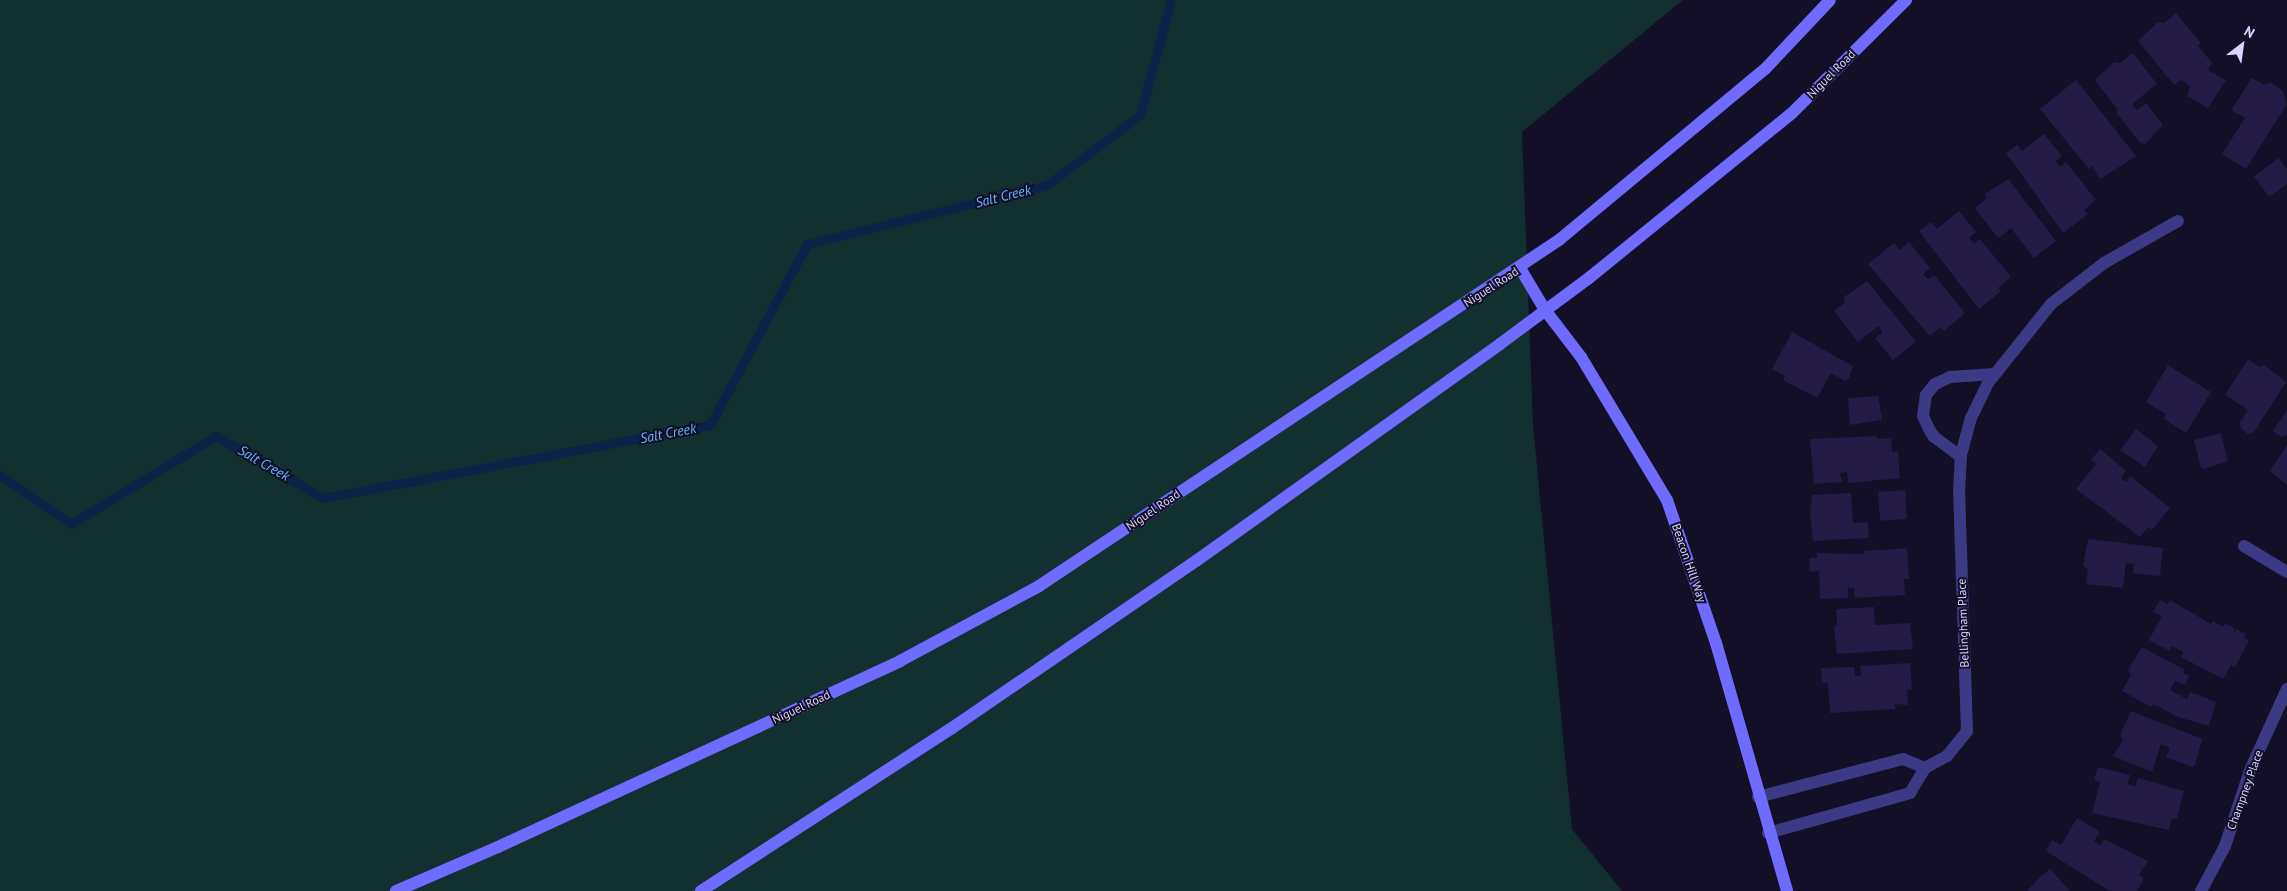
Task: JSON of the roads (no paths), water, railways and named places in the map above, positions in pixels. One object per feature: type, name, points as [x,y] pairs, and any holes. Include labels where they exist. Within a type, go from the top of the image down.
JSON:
[{"type":"main road","name":"Niguel Road","points":[[396,891],[900,661],[1039,586],[1520,268],[1559,240],[1766,68],[1830,0]]},
{"type":"main road","name":"Niguel Road","points":[[701,891],[952,728],[1196,561],[1545,310],[1791,114],[1906,0]]},
{"type":"main road","name":"Beacon Hill Way","points":[[1520,268],[1545,310],[1582,357],[1667,500],[1716,643],[1768,832],[1787,891]]},
{"type":"street","name":"Bellingham Place","points":[[1925,768],[1947,756],[1968,731],[1962,621],[1961,457],[1971,418],[1994,374],[2051,304],[2104,263],[2178,221]]},
{"type":"street","points":[[1961,457],[1934,437],[1923,416],[1926,395],[1935,384],[1950,376],[1994,374]]},
{"type":"street","points":[[2244,546],[2287,572]]},
{"type":"street","name":"Champney Place","points":[[2201,891],[2225,846],[2251,768],[2287,689]]},
{"type":"street","points":[[1758,797],[1903,758],[1925,768],[1910,793],[1768,832]]},
{"type":"waterway","name":"Salt Creek","points":[[0,475],[71,524],[216,436],[323,498],[710,425],[807,244],[1047,185],[1140,115],[1171,0]]}]
